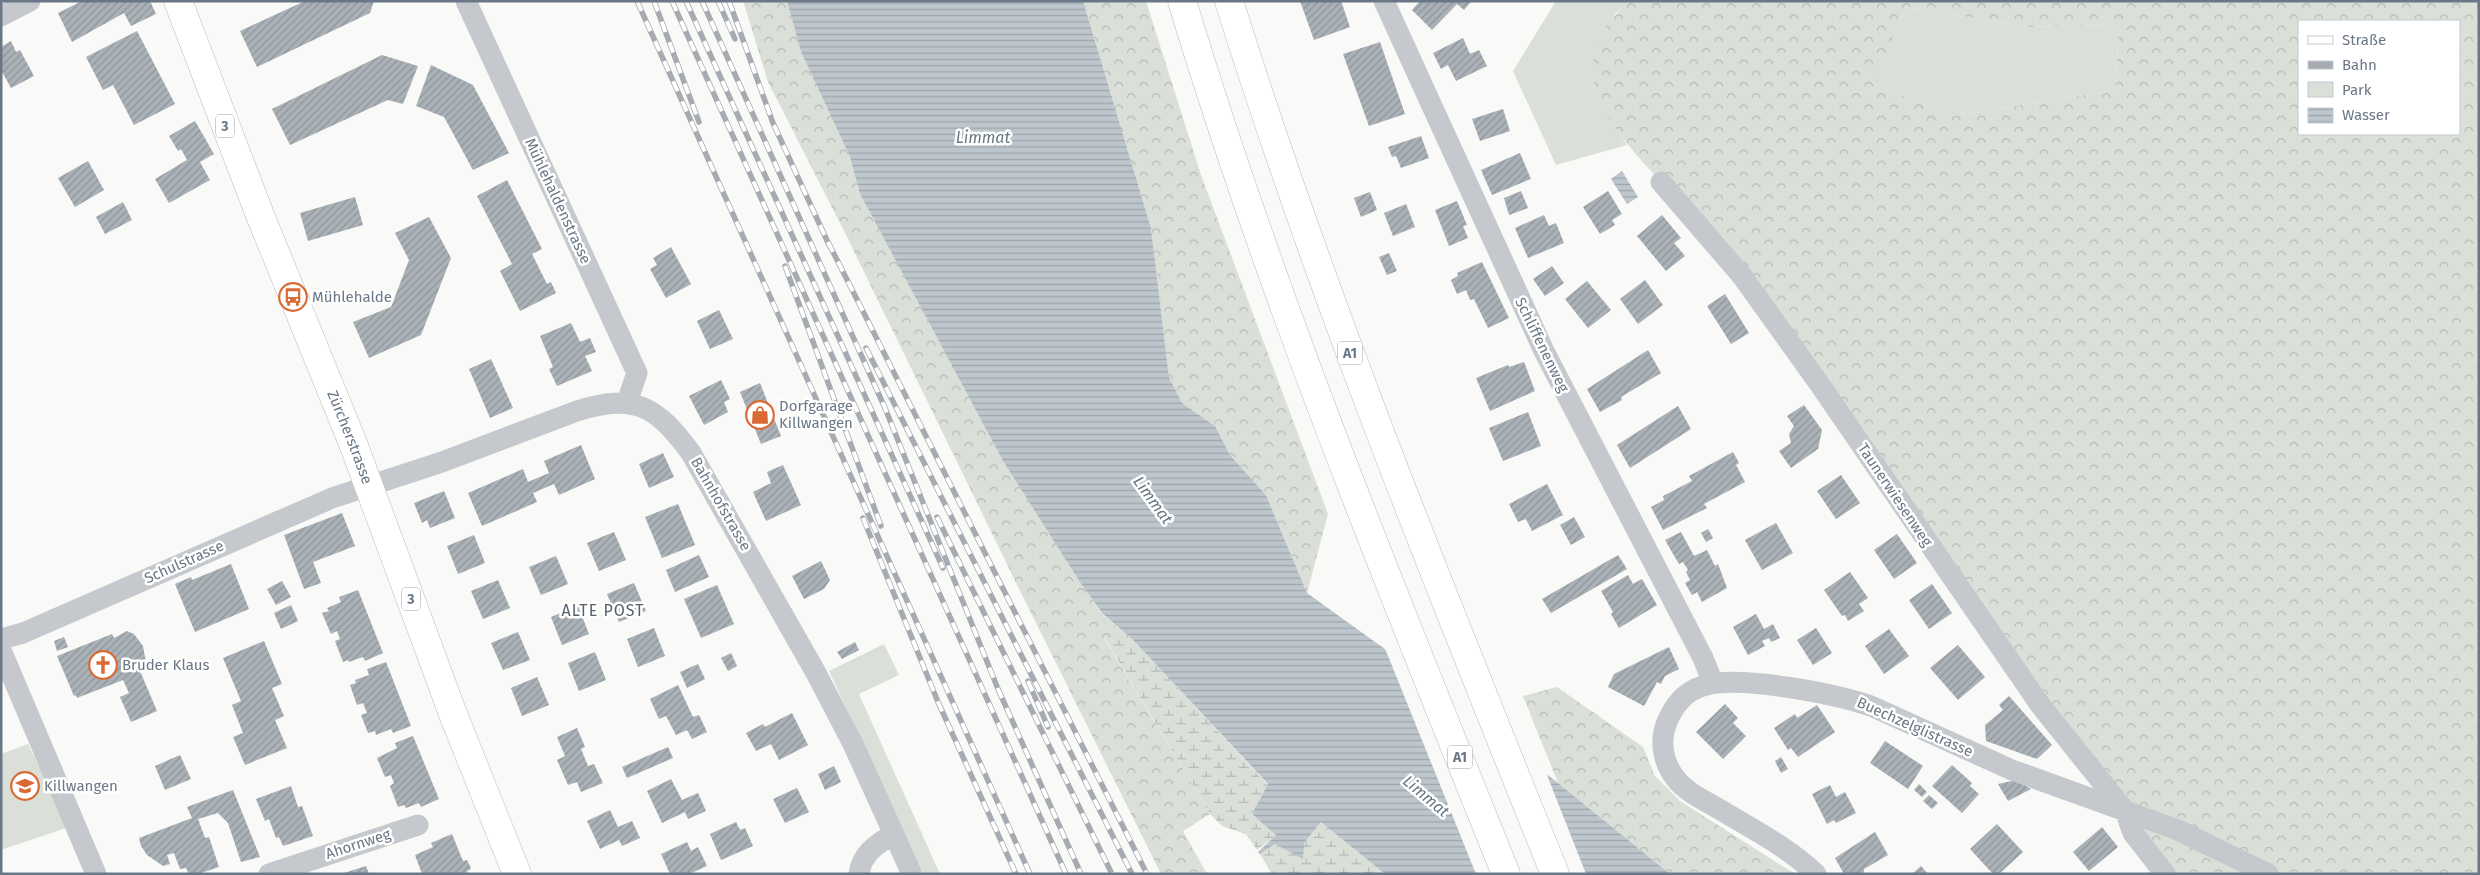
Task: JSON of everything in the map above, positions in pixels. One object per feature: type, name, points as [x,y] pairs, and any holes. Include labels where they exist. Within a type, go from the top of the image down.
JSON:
[{"type":"main road","name":"Zürcherstrasse","points":[[178,1],[368,485],[453,714],[517,874]]},
{"type":"main road","name":"A1","points":[[1182,1],[1218,115],[1277,286],[1413,641],[1506,874]]},
{"type":"main road","name":"A1","points":[[1229,1],[1278,151],[1346,344],[1555,874]]},
{"type":"street","points":[[1,16],[30,1]]},
{"type":"street","name":"Mühlehaldenstrasse","points":[[466,1],[637,373],[627,402]]},
{"type":"street","name":"Schliffenenweg","points":[[1384,1],[1544,351],[1703,658],[1713,683]]},
{"type":"street","name":"Taunerwiesenweg","points":[[1661,182],[1742,276],[1818,382],[2041,706],[2125,811]]},
{"type":"street","name":"Bahnhofstrasse","points":[[368,485],[442,462],[598,404],[627,402],[650,410],[670,425],[691,453],[816,673],[853,744],[912,874]]},
{"type":"street","name":"Schulstrasse","points":[[1,639],[23,634],[332,498],[368,485]]},
{"type":"street","points":[[1,650],[96,874]]},
{"type":"street","name":"Buechzelglistrasse","points":[[1816,874],[1789,851],[1684,787],[1671,771],[1666,762],[1663,741],[1666,724],[1671,712],[1687,694],[1697,688],[1713,683],[1784,687],[1847,698],[1871,706],[2012,770],[2178,830],[2268,874]]},
{"type":"street","points":[[2125,811],[2133,833],[2165,874]]},
{"type":"street","name":"Ahornweg","points":[[269,874],[418,825]]},
{"type":"street","points":[[859,874],[864,857],[870,849],[893,834]]},
{"type":"green space","points":[[743,1],[787,1],[801,52],[850,157],[860,194],[1003,461],[1101,613],[1133,640],[1104,638],[1210,814],[1183,831],[1207,874],[1161,874],[843,229],[768,82]]},
{"type":"green space","points":[[1083,1],[1146,1],[1201,175],[1328,514],[1307,593],[1266,495],[1230,455],[1215,426],[1182,403],[1169,377],[1151,228]]},
{"type":"green space","points":[[1556,1],[1630,1],[1614,15],[1608,115],[1627,145],[1556,165],[1513,71]]},
{"type":"green space","points":[[1630,1],[2479,1],[2479,874],[2165,874],[1661,182],[1624,139],[1609,117],[1598,94],[1593,72],[1596,48],[1607,25]],"holes":[[[1906,7],[2028,27],[2119,25],[2115,90],[1954,116],[1873,84]]]},
{"type":"green space","points":[[1906,7],[2028,27],[2119,25],[2115,90],[1954,116],[1872,84]]},
{"type":"green space","points":[[1104,637],[1133,640],[1268,785],[1252,814],[1277,835],[1257,850],[1246,834],[1222,826],[1210,814]]},
{"type":"green space","points":[[884,644],[899,675],[859,694],[940,874],[924,874],[829,671]]},
{"type":"green space","points":[[1557,687],[1643,747],[1655,776],[1680,801],[1795,874],[1670,874],[1558,783],[1523,696]]},
{"type":"green space","name":"Killwangen","points":[[28,744],[69,827],[1,850],[1,754]]},
{"type":"green space","points":[[1321,822],[1385,874],[1272,874],[1260,854],[1275,844],[1304,843]]},
{"type":"water","name":"Limmat","points":[[787,1],[1083,1],[1151,228],[1169,377],[1182,403],[1215,426],[1230,455],[1266,495],[1307,593],[1389,652],[1558,783],[1670,874],[1385,874],[1321,822],[1304,843],[1303,859],[1275,844],[1260,854],[1258,852],[1276,835],[1252,814],[1268,784],[1133,640],[1102,613],[1080,582],[1003,461],[860,194],[850,157],[801,52]]},
{"type":"water","points":[[1622,171],[1638,197],[1627,204],[1611,179]]},
{"type":"pier","points":[[1384,646],[1545,770],[1586,874],[1476,874]]},
{"type":"building","points":[[82,1],[150,1],[156,14],[131,26],[124,13],[72,42],[58,13]]},
{"type":"building","points":[[305,1],[374,1],[370,13],[257,67],[240,31]]},
{"type":"building","points":[[1300,1],[1341,1],[1350,27],[1314,40]]},
{"type":"building","points":[[1420,1],[1472,1],[1464,10],[1457,4],[1432,30],[1412,10]]},
{"type":"building","points":[[137,31],[175,104],[134,125],[113,85],[103,90],[86,57]]},
{"type":"building","points":[[1463,38],[1470,54],[1479,50],[1487,66],[1456,81],[1448,65],[1441,69],[1433,53]]},
{"type":"building","points":[[11,41],[16,52],[20,50],[34,76],[11,88],[1,70],[1,47]]},
{"type":"building","points":[[1380,42],[1405,114],[1369,126],[1343,54]]},
{"type":"building","points":[[382,55],[418,66],[403,104],[388,100],[290,145],[272,109]]},
{"type":"building","points":[[431,65],[473,85],[509,153],[473,170],[444,117],[416,106]]},
{"type":"building","points":[[1503,109],[1510,131],[1480,141],[1472,119]]},
{"type":"building","points":[[195,121],[214,154],[200,162],[210,180],[169,203],[155,179],[187,160],[181,149],[178,151],[169,136]]},
{"type":"building","points":[[1421,136],[1429,158],[1401,168],[1396,156],[1392,157],[1388,147]]},
{"type":"building","points":[[1520,153],[1531,179],[1492,195],[1481,170]]},
{"type":"building","points":[[88,161],[104,190],[75,207],[58,178]]},
{"type":"building","points":[[507,180],[542,249],[532,254],[547,284],[551,282],[556,293],[520,311],[500,271],[512,264],[477,196]]},
{"type":"building","points":[[1521,191],[1528,208],[1509,215],[1504,198]]},
{"type":"building","points":[[1608,191],[1622,214],[1612,220],[1615,225],[1600,234],[1583,207]]},
{"type":"building","points":[[1370,192],[1377,210],[1361,217],[1354,198]]},
{"type":"building","points":[[355,197],[363,225],[308,241],[300,213]]},
{"type":"building","points":[[1457,201],[1467,225],[1463,226],[1468,238],[1449,246],[1435,210]]},
{"type":"building","points":[[123,202],[132,220],[105,234],[96,217]]},
{"type":"building","points":[[1406,204],[1415,227],[1393,236],[1384,213]]},
{"type":"building","points":[[1544,215],[1549,226],[1556,223],[1564,243],[1528,258],[1515,228]]},
{"type":"building","points":[[1662,215],[1681,238],[1674,243],[1685,256],[1666,271],[1637,236]]},
{"type":"building","points":[[429,217],[451,258],[421,335],[369,358],[353,322],[391,307],[409,260],[395,233]]},
{"type":"building","points":[[671,247],[691,284],[666,298],[650,269],[657,265],[653,258]]},
{"type":"building","points":[[1389,253],[1397,271],[1387,275],[1379,257]]},
{"type":"building","points":[[1482,262],[1509,318],[1488,328],[1474,299],[1470,300],[1466,290],[1457,294],[1451,280],[1458,276],[1457,273]]},
{"type":"building","points":[[1552,266],[1564,283],[1545,296],[1533,279]]},
{"type":"building","points":[[1645,280],[1663,305],[1638,324],[1620,299]]},
{"type":"building","points":[[1587,281],[1611,310],[1588,328],[1565,299]]},
{"type":"building","points":[[1725,294],[1749,333],[1731,344],[1707,306]]},
{"type":"building","points":[[719,310],[733,339],[710,349],[697,321]]},
{"type":"building","points":[[571,323],[580,342],[590,338],[596,352],[585,356],[592,371],[557,386],[549,369],[553,367],[540,336]]},
{"type":"building","points":[[1648,350],[1661,373],[1621,397],[1622,400],[1600,412],[1587,389]]},
{"type":"building","points":[[491,359],[513,408],[490,418],[469,369]]},
{"type":"building","points":[[1524,362],[1535,391],[1490,411],[1476,378],[1508,365],[1509,367]]},
{"type":"building","points":[[721,380],[730,399],[724,402],[728,412],[704,425],[689,396]]},
{"type":"building","points":[[760,383],[781,436],[761,444],[740,392]]},
{"type":"building","points":[[1804,405],[1822,430],[1818,449],[1791,468],[1779,451],[1791,443],[1789,434],[1794,426],[1787,416]]},
{"type":"building","points":[[1678,406],[1691,429],[1630,468],[1617,445]]},
{"type":"building","points":[[1528,412],[1541,446],[1503,461],[1489,428]]},
{"type":"building","points":[[581,445],[595,479],[559,495],[554,484],[533,493],[537,502],[482,526],[468,493],[523,469],[528,482],[549,473],[544,461]]},
{"type":"building","points":[[1733,452],[1739,463],[1736,465],[1745,482],[1704,504],[1707,508],[1663,530],[1651,507],[1664,500],[1663,496],[1692,481],[1689,476]]},
{"type":"building","points":[[663,453],[674,477],[649,488],[639,464]]},
{"type":"building","points":[[783,465],[801,505],[766,521],[753,492],[771,483],[767,472]]},
{"type":"building","points":[[1841,475],[1860,503],[1836,519],[1817,491]]},
{"type":"building","points":[[1547,484],[1563,515],[1532,531],[1526,519],[1518,522],[1509,504]]},
{"type":"building","points":[[444,491],[455,518],[430,528],[427,520],[422,523],[414,503]]},
{"type":"building","points":[[678,504],[695,545],[662,558],[645,517]]},
{"type":"building","points":[[342,513],[355,546],[313,562],[321,583],[304,589],[284,535]]},
{"type":"building","points":[[1574,517],[1585,537],[1571,545],[1560,525]]},
{"type":"building","points":[[1776,523],[1793,553],[1762,570],[1745,540]]},
{"type":"building","points":[[1708,529],[1713,538],[1706,542],[1701,533]]},
{"type":"building","points":[[614,532],[626,560],[599,571],[587,543]]},
{"type":"building","points":[[1681,532],[1694,556],[1707,550],[1715,566],[1718,564],[1727,588],[1702,602],[1697,592],[1692,595],[1685,583],[1690,580],[1686,572],[1688,570],[1683,562],[1679,564],[1665,540]]},
{"type":"building","points":[[1897,534],[1917,563],[1894,579],[1874,550]]},
{"type":"building","points":[[474,535],[485,563],[458,574],[447,546]]},
{"type":"building","points":[[699,555],[709,577],[675,592],[666,570]]},
{"type":"building","points":[[1618,555],[1627,569],[1551,613],[1542,599]]},
{"type":"building","points":[[556,556],[568,584],[541,595],[529,567]]},
{"type":"building","points":[[821,561],[830,580],[824,589],[804,599],[792,576]]},
{"type":"building","points":[[231,564],[249,609],[195,632],[175,584],[191,577],[192,580]]},
{"type":"building","points":[[1850,572],[1868,598],[1859,604],[1864,611],[1848,621],[1845,615],[1842,616],[1824,590]]},
{"type":"building","points":[[1628,575],[1633,584],[1642,579],[1657,605],[1619,628],[1611,614],[1613,612],[1601,591]]},
{"type":"building","points":[[498,580],[510,608],[483,619],[471,591]]},
{"type":"building","points":[[282,581],[291,597],[276,605],[267,589]]},
{"type":"building","points":[[634,583],[646,611],[619,622],[607,594]]},
{"type":"building","points":[[1932,584],[1952,613],[1929,629],[1909,600]]},
{"type":"building","points":[[717,585],[734,624],[701,638],[684,599]]},
{"type":"building","points":[[358,590],[383,653],[365,661],[363,657],[343,662],[335,641],[340,639],[337,631],[331,634],[322,613],[329,611],[327,608],[341,602],[339,597]]},
{"type":"building","points":[[291,605],[298,621],[281,629],[274,613]]},
{"type":"building","points":[[578,606],[589,634],[562,645],[551,617]]},
{"type":"building","points":[[1756,614],[1764,629],[1773,624],[1780,638],[1771,642],[1769,638],[1762,641],[1765,646],[1748,655],[1733,627]]},
{"type":"building","points":[[654,628],[665,656],[638,667],[627,639]]},
{"type":"building","points":[[1816,628],[1832,653],[1813,665],[1797,640]]},
{"type":"building","points":[[1889,629],[1909,656],[1884,674],[1865,646]]},
{"type":"building","name":"Bruder Klaus","points":[[127,631],[134,634],[143,646],[146,663],[140,671],[157,711],[131,722],[120,697],[129,693],[123,680],[77,698],[76,695],[74,696],[57,656],[112,634],[114,638]]},
{"type":"building","points":[[518,632],[530,660],[503,670],[491,643]]},
{"type":"building","points":[[64,637],[68,647],[57,651],[54,641]]},
{"type":"building","points":[[264,641],[282,684],[272,688],[284,716],[275,720],[287,748],[245,765],[233,737],[243,733],[232,705],[241,701],[223,658]]},
{"type":"building","points":[[855,642],[859,650],[842,659],[837,652]]},
{"type":"building","points":[[1958,645],[1985,677],[1958,700],[1930,668]]},
{"type":"building","points":[[1669,647],[1679,669],[1665,676],[1661,684],[1657,682],[1644,706],[1608,687],[1614,674]]},
{"type":"building","points":[[595,652],[606,680],[579,691],[568,663]]},
{"type":"building","points":[[731,653],[737,666],[728,671],[721,658]]},
{"type":"building","points":[[386,662],[411,726],[393,733],[391,729],[376,735],[375,731],[368,733],[361,715],[367,713],[363,703],[357,705],[350,685],[356,683],[355,680],[369,675],[367,669]]},
{"type":"building","points":[[698,664],[705,679],[687,688],[680,672]]},
{"type":"building","points":[[537,677],[549,705],[522,716],[511,688]]},
{"type":"building","points":[[678,685],[693,717],[699,715],[707,732],[692,739],[687,730],[676,735],[666,716],[659,719],[650,699]]},
{"type":"building","points":[[2009,696],[2052,745],[2037,759],[1986,741],[1985,725],[2003,710],[1999,705]]},
{"type":"building","points":[[1725,704],[1738,718],[1733,723],[1746,736],[1723,759],[1696,732]]},
{"type":"building","points":[[1817,705],[1835,732],[1798,757],[1791,748],[1788,750],[1774,728],[1795,714],[1797,718]]},
{"type":"building","points":[[792,713],[808,745],[779,760],[771,744],[756,751],[746,733],[763,724],[765,727]]},
{"type":"building","points":[[577,728],[585,747],[581,749],[588,766],[594,764],[603,783],[581,792],[577,782],[568,785],[557,760],[565,756],[557,737]]},
{"type":"building","points":[[413,736],[439,799],[421,807],[419,803],[406,808],[404,805],[398,807],[390,786],[394,783],[391,775],[385,777],[377,758],[397,748],[395,743]]},
{"type":"building","points":[[1885,741],[1923,766],[1908,789],[1870,763]]},
{"type":"building","points":[[668,747],[673,758],[627,778],[622,767]]},
{"type":"building","points":[[180,755],[191,779],[165,790],[155,766]]},
{"type":"building","points":[[1781,757],[1788,769],[1781,773],[1775,761]]},
{"type":"building","points":[[1952,765],[1972,783],[1970,786],[1979,794],[1962,813],[1932,786]]},
{"type":"building","points":[[834,766],[841,782],[825,790],[818,774]]},
{"type":"building","points":[[671,779],[682,800],[698,793],[706,811],[688,819],[685,812],[662,823],[647,791]]},
{"type":"building","points":[[2016,780],[2031,789],[2008,801],[1998,784]]},
{"type":"building","points":[[1919,784],[1927,792],[1922,797],[1914,790]]},
{"type":"building","points":[[1830,785],[1836,797],[1845,792],[1856,813],[1836,823],[1834,820],[1827,824],[1812,794]]},
{"type":"building","points":[[291,786],[298,807],[302,806],[313,836],[283,846],[279,837],[276,838],[269,819],[265,821],[256,799]]},
{"type":"building","points":[[797,788],[809,812],[785,823],[773,799]]},
{"type":"building","points":[[233,790],[260,857],[241,862],[228,823],[218,813],[198,819],[205,838],[209,837],[219,867],[198,874],[189,874],[186,868],[180,869],[174,853],[167,855],[170,864],[163,866],[147,855],[141,846],[139,838],[192,818],[187,807]]},
{"type":"building","points":[[1929,795],[1938,803],[1932,809],[1923,801]]},
{"type":"building","points":[[610,810],[618,827],[632,821],[640,838],[622,846],[619,840],[600,849],[587,821]]},
{"type":"building","points":[[736,822],[740,830],[745,828],[753,846],[721,860],[710,834]]},
{"type":"building","points":[[1997,824],[2023,852],[1999,874],[1993,874],[1970,849]]},
{"type":"building","points":[[2102,827],[2118,847],[2089,871],[2073,852]]},
{"type":"building","points":[[1875,832],[1888,855],[1864,869],[1864,872],[1861,874],[1844,874],[1835,858]]},
{"type":"building","points":[[452,834],[463,861],[467,860],[470,866],[471,869],[467,871],[468,874],[422,874],[415,855],[433,847],[431,843]]},
{"type":"building","points":[[687,842],[691,851],[698,847],[707,866],[689,874],[670,874],[661,854]]},
{"type":"building","points":[[366,866],[369,874],[344,874],[344,873]]},
{"type":"building","points":[[1921,866],[1928,874],[1912,874]]},
{"type":"railway","points":[[637,1],[1030,874]]},
{"type":"railway","points":[[654,1],[699,122]]},
{"type":"railway","points":[[672,1],[1066,874]]},
{"type":"railway","points":[[686,1],[943,568]]},
{"type":"railway","points":[[702,1],[885,408],[998,689],[1081,874]]},
{"type":"railway","points":[[718,1],[735,39]]},
{"type":"railway","points":[[729,1],[773,123],[830,247]]},
{"type":"railway","points":[[828,242],[1147,874]]},
{"type":"railway","points":[[785,266],[881,526]]},
{"type":"railway","points":[[866,348],[1132,874]]},
{"type":"railway","points":[[937,517],[1112,874]]},
{"type":"railway","points":[[863,518],[938,702],[1016,874]]},
{"type":"railway","points":[[1028,681],[1048,727]]},
{"type":"place","name":"Mühlehalde","points":[[293,297]]},
{"type":"place","name":"Dorfgarage Killwangen","points":[[760,415]]},
{"type":"place","name":"Bruder Klaus","points":[[103,665]]},
{"type":"place","name":"Killwangen","points":[[25,786]]},
{"type":"district","name":"ALTE POST","points":[[603,610]]}]
